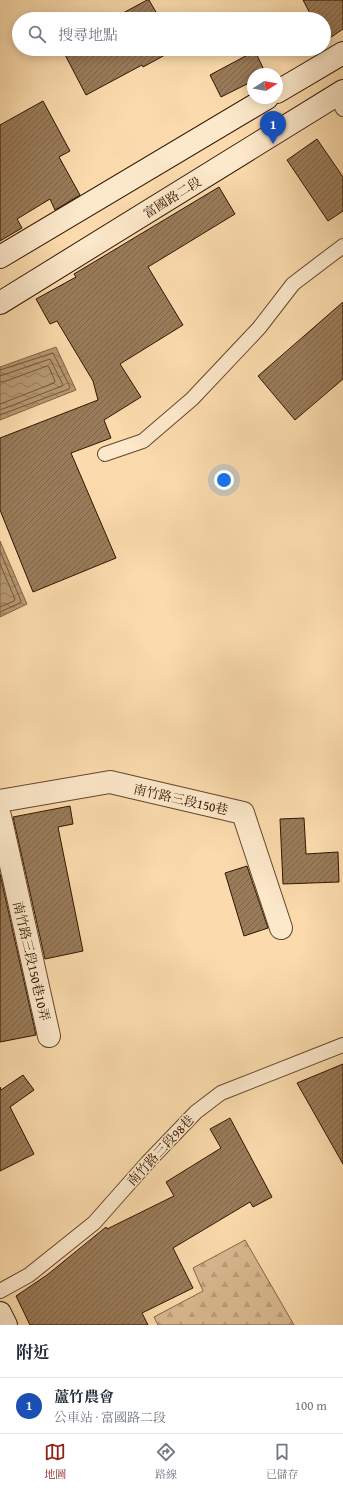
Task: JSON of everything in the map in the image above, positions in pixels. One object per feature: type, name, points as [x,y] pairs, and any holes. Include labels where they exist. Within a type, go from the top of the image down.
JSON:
[{"type":"street","points":[[283,88],[343,53]]},
{"type":"street","name":"富國路二段","points":[[0,304],[341,98]]},
{"type":"street","points":[[0,257],[257,104]]},
{"type":"street","name":"南竹路三段150巷","points":[[0,801],[110,782],[243,813],[281,928]]},
{"type":"street","name":"南竹路三段150巷10弄","points":[[0,816],[49,1036]]},
{"type":"street","points":[[0,1313],[6,1325]]},
{"type":"lane","points":[[105,454],[144,441],[192,399],[259,328],[293,284],[343,246]]},
{"type":"lane","name":"南竹路三段98巷","points":[[0,1291],[29,1275],[94,1223],[148,1162],[196,1112],[221,1093],[343,1045]]},
{"type":"green space","points":[[245,1240],[294,1325],[158,1325],[154,1317],[203,1291],[193,1268]]},
{"type":"water","points":[[56,347],[76,390],[0,420],[0,367]]},
{"type":"water","points":[[0,541],[27,604],[0,617]]},
{"type":"building","points":[[149,0],[156,12],[125,12]]},
{"type":"building","points":[[303,0],[343,0],[343,29],[331,37],[331,12],[309,12]]},
{"type":"building","points":[[66,56],[163,56],[143,67],[142,65],[86,95]]},
{"type":"building","points":[[246,56],[257,56],[263,68],[247,68],[247,84],[221,97],[210,75]]},
{"type":"building","points":[[43,101],[70,151],[59,157],[80,195],[55,210],[50,199],[17,219],[22,228],[0,241],[0,125]]},
{"type":"building","points":[[317,139],[343,177],[343,211],[328,221],[287,160]]},
{"type":"building","points":[[219,187],[235,214],[148,267],[183,325],[120,364],[141,397],[104,420],[111,438],[71,453],[116,558],[33,592],[0,510],[0,438],[98,400],[93,381],[57,321],[50,324],[36,299],[76,277],[74,274]]},
{"type":"building","points":[[343,302],[343,379],[295,420],[258,376]]},
{"type":"building","points":[[70,806],[73,824],[58,827],[83,951],[45,959],[13,817]]},
{"type":"building","points":[[304,818],[306,854],[338,852],[339,882],[283,884],[280,819]]},
{"type":"building","points":[[247,866],[268,928],[244,936],[225,873]]},
{"type":"building","points":[[0,874],[36,1035],[0,1042]]},
{"type":"building","points":[[343,1064],[343,1164],[297,1083]]},
{"type":"building","points":[[23,1075],[34,1090],[10,1107],[34,1154],[0,1171],[0,1087],[1,1090]]},
{"type":"building","points":[[230,1118],[272,1197],[253,1207],[250,1202],[173,1248],[193,1288],[142,1313],[148,1325],[30,1325],[16,1296],[47,1275],[106,1227],[107,1229],[174,1196],[166,1182],[221,1148],[210,1129]]},
{"type":"place","name":"蘆竹農會","points":[[273,144]]}]
